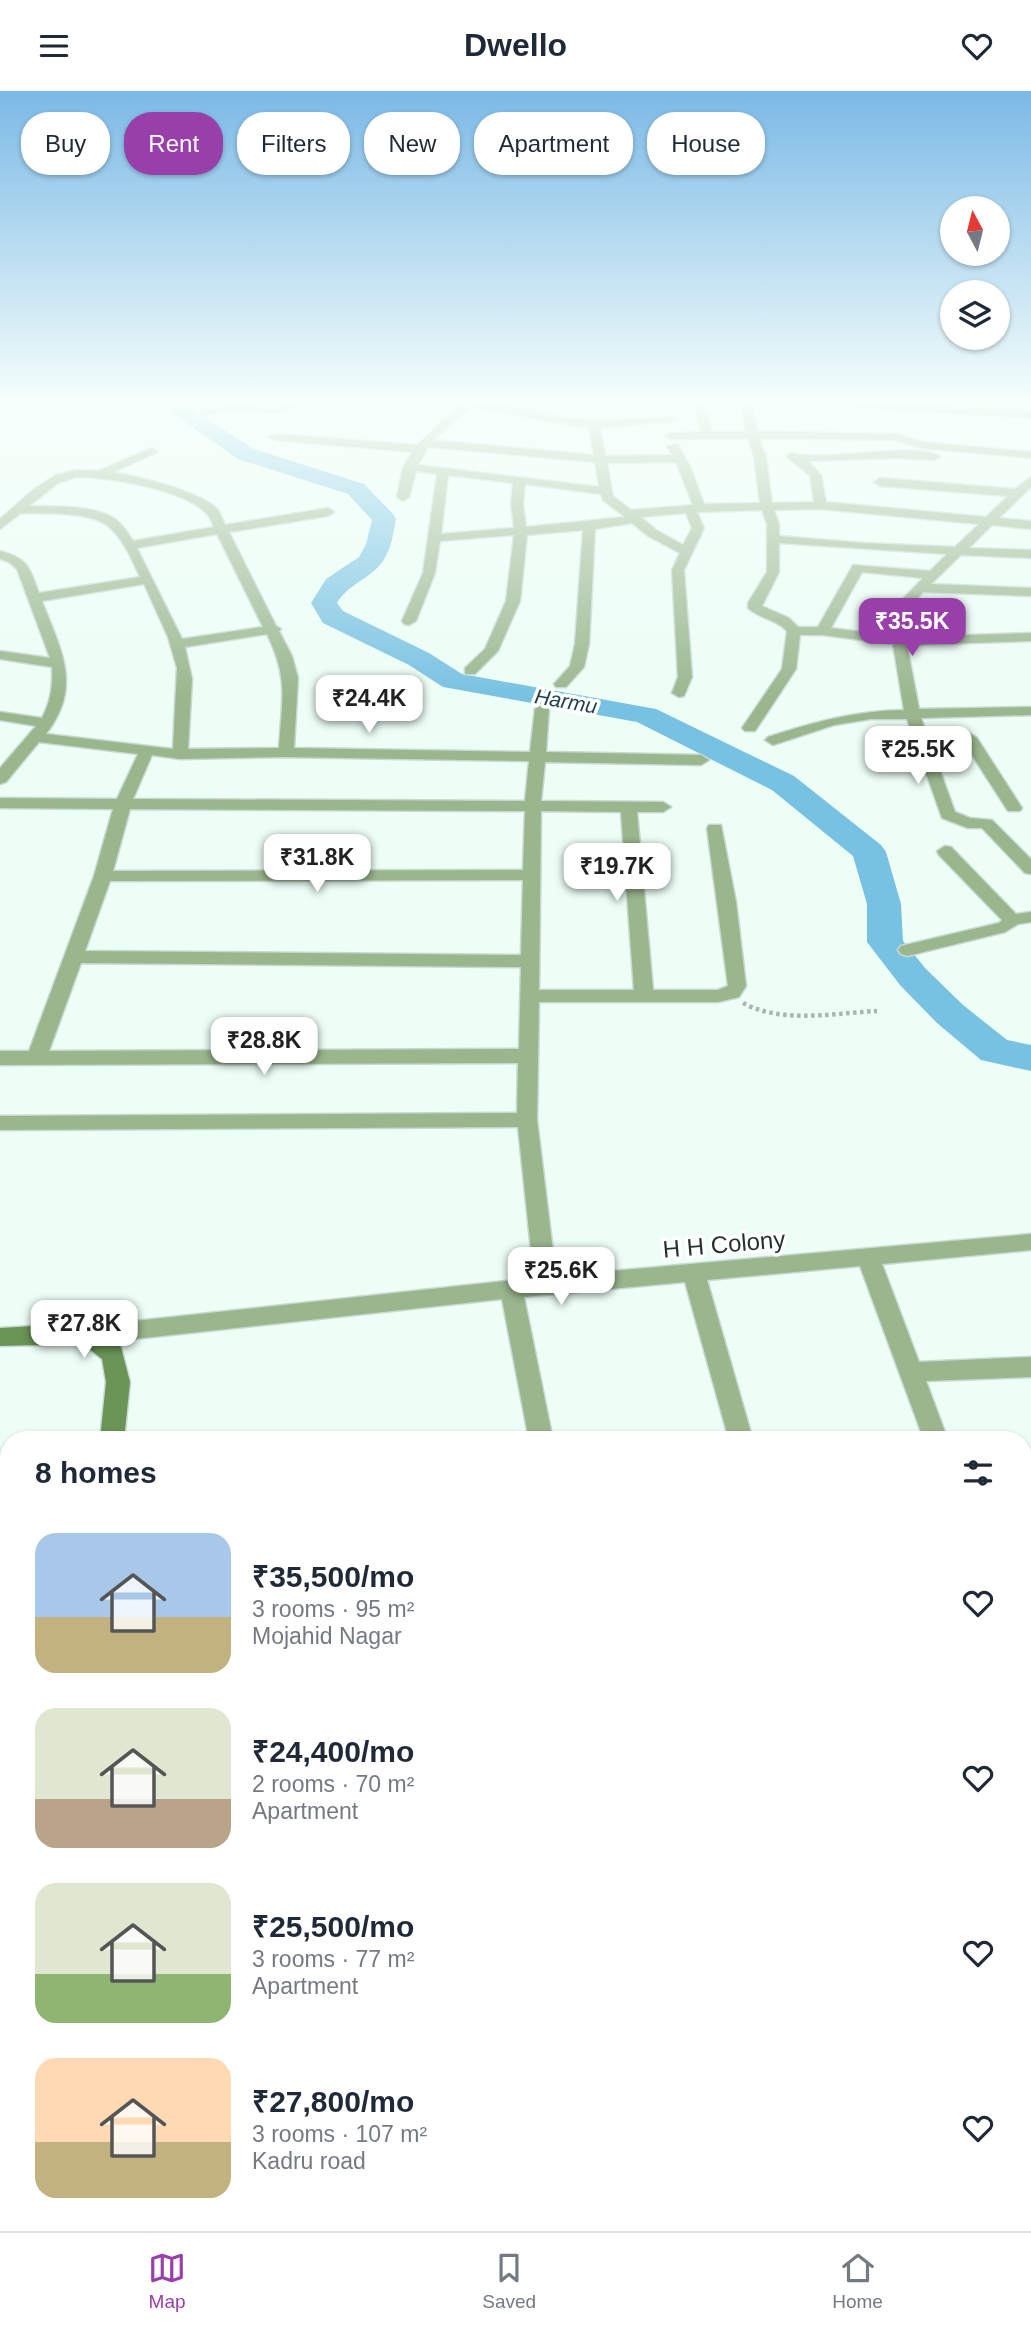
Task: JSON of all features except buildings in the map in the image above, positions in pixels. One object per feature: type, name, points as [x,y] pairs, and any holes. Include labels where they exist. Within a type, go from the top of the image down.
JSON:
[{"type":"main road","points":[[0,1337],[49,1333],[88,1335],[113,1354],[118,1382],[113,1431]]},
{"type":"street","points":[[0,525],[30,501]]},
{"type":"street","points":[[198,501],[212,511],[274,629],[291,678],[286,753]]},
{"type":"street","points":[[409,621],[429,573],[439,501]]},
{"type":"street","points":[[470,671],[491,652],[513,601],[521,532],[517,501]]},
{"type":"street","points":[[612,501],[652,533],[688,553]]},
{"type":"street","points":[[679,693],[684,677],[678,570],[698,528],[693,501]]},
{"type":"street","points":[[750,728],[789,669],[794,631],[784,618],[760,612],[755,608],[755,603],[773,572],[773,524],[765,501]]},
{"type":"street","points":[[820,501],[820,505]]},
{"type":"street","points":[[874,637],[1009,501]]},
{"type":"street","points":[[434,538],[589,526],[695,508],[766,505],[820,505],[1031,526]]},
{"type":"street","points":[[20,509],[97,517],[113,523],[130,545],[178,645],[184,666],[180,754]]},
{"type":"street","points":[[130,545],[328,512]]},
{"type":"street","points":[[561,684],[577,667],[582,644],[589,526]]},
{"type":"street","points":[[774,539],[958,552],[1031,554]]},
{"type":"street","points":[[1,556],[14,559],[23,567],[59,664],[62,681],[60,700],[46,723],[1,775]]},
{"type":"street","points":[[822,631],[858,568],[933,575]]},
{"type":"street","points":[[34,599],[147,580]]},
{"type":"street","points":[[920,588],[1031,592]]},
{"type":"street","points":[[178,645],[274,629]]},
{"type":"street","points":[[794,631],[822,631],[899,641],[1031,636]]},
{"type":"street","points":[[899,641],[912,713],[948,815],[968,823],[986,823],[1014,808],[1031,803]]},
{"type":"street","points":[[0,655],[59,664]]},
{"type":"street","points":[[542,709],[533,806],[527,1120],[546,1286]]},
{"type":"street","points":[[773,740],[832,721],[912,713],[1031,711]]},
{"type":"street","points":[[0,716],[46,723]]},
{"type":"street","points":[[36,737],[180,754],[286,753],[701,760]]},
{"type":"street","points":[[969,739],[1014,808]]},
{"type":"street","points":[[37,1057],[103,876],[123,803],[147,750]]},
{"type":"street","points":[[0,803],[663,807]]},
{"type":"street","points":[[629,807],[644,996]]},
{"type":"street","points":[[986,823],[1031,869]]},
{"type":"street","points":[[530,996],[718,996],[732,993],[737,986],[736,974],[715,828]]},
{"type":"street","points":[[945,851],[1012,920]]},
{"type":"street","points":[[103,876],[532,875]]},
{"type":"street","points":[[907,950],[1005,927],[1012,920],[1031,917]]},
{"type":"street","points":[[73,957],[529,961]]},
{"type":"street","points":[[0,1058],[528,1056]]},
{"type":"street","points":[[0,1122],[527,1120]]},
{"type":"street","name":"H H Colony","points":[[88,1335],[511,1289],[1031,1242]]},
{"type":"street","points":[[868,1257],[933,1431]]},
{"type":"street","points":[[694,1273],[738,1431]]},
{"type":"street","points":[[511,1289],[539,1431]]},
{"type":"street","points":[[911,1372],[1031,1367]]},
{"type":"path","points":[[732,993],[749,1008],[772,1014],[877,1011]]},
{"type":"waterway","name":"Harmu","points":[[367,501],[384,519],[379,544],[369,562],[335,585],[324,603],[333,617],[419,659],[453,681],[645,715],[783,783],[869,852],[884,904],[885,942],[913,977],[950,1014],[995,1051],[1031,1058]]}]
